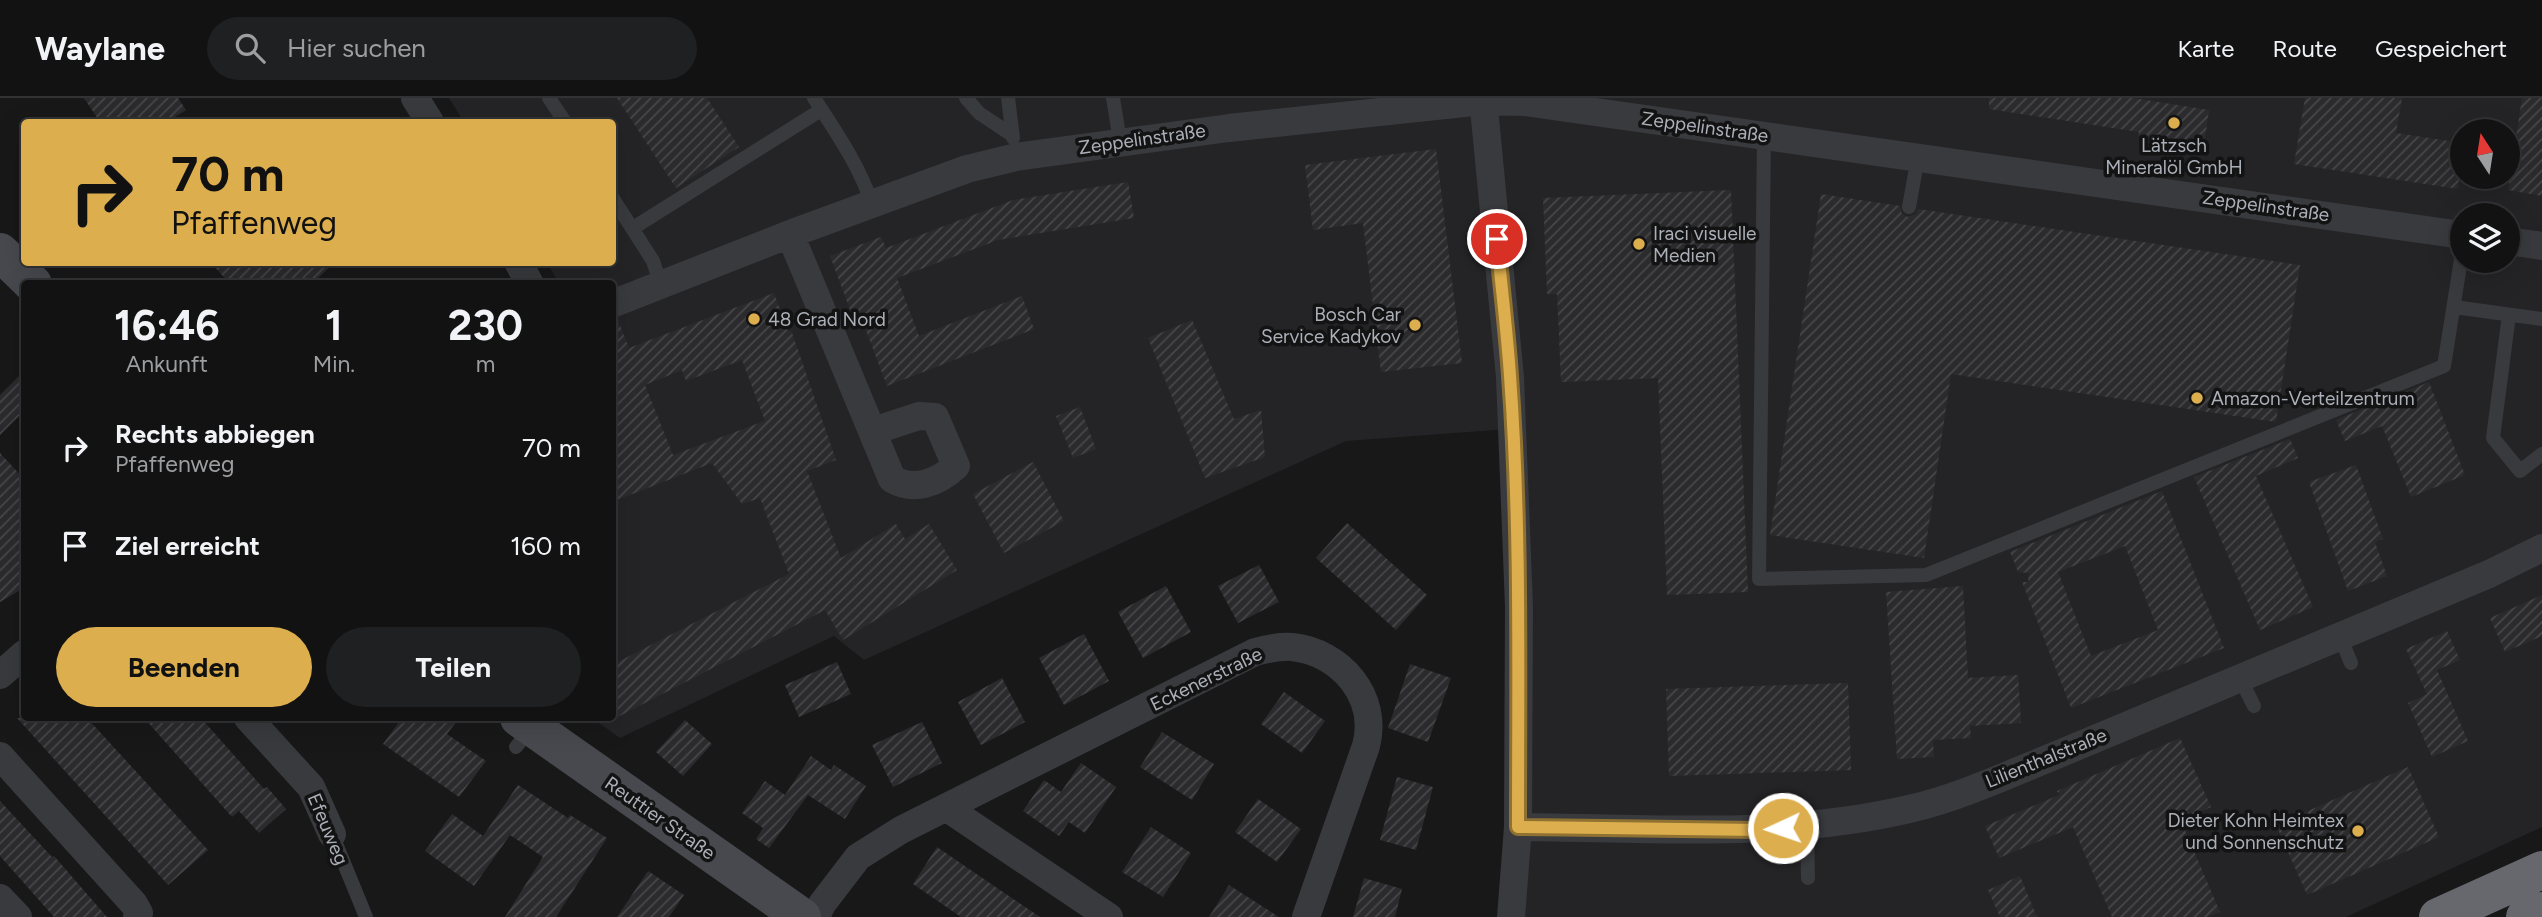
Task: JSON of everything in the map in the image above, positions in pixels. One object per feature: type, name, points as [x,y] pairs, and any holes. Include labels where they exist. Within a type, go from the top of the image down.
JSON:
[{"type":"highway","points":[[2438,917],[2542,870]]},
{"type":"highway","points":[[2496,917],[2542,893]]},
{"type":"highway","points":[[2525,917],[2542,911]]},
{"type":"main road","points":[[0,251],[29,280]]},
{"type":"main road","name":"Reuttier Straße","points":[[522,731],[802,917]]},
{"type":"street","points":[[415,98],[428,119]]},
{"type":"street","points":[[1483,99],[1510,377],[1519,606],[1518,827],[1511,917]]},
{"type":"street","name":"Zeppelinstraße","points":[[616,302],[790,234],[967,169],[1014,146],[1119,141],[1483,99],[1525,102],[2450,232]]},
{"type":"street","points":[[790,234],[873,431]]},
{"type":"street","points":[[2520,243],[2542,246]]},
{"type":"street","name":"Lilienthalstraße","points":[[1518,827],[1759,830],[1807,826],[1912,808],[1985,783],[2240,678],[2489,574],[2542,548]]},
{"type":"street","name":"Eckenerstraße","points":[[816,917],[822,904],[858,857],[901,830],[1255,652],[1273,647],[1304,649],[1330,660],[1350,676],[1361,691],[1368,716],[1366,746],[1306,917]]},
{"type":"street","points":[[0,675],[21,656]]},
{"type":"street","name":"Efeuweg","points":[[251,721],[311,788],[332,834]]},
{"type":"street","points":[[0,756],[134,904],[139,913],[137,917]]},
{"type":"street","points":[[947,808],[1110,917]]},
{"type":"street","points":[[0,898],[18,917]]},
{"type":"lane","points":[[549,98],[563,119]]},
{"type":"lane","points":[[966,98],[1014,146]]},
{"type":"lane","points":[[1008,98],[1014,146]]},
{"type":"lane","points":[[1113,98],[1119,141]]},
{"type":"lane","points":[[632,228],[817,104],[859,169],[872,204]]},
{"type":"lane","points":[[1764,135],[1759,579],[1926,575],[2444,366],[2459,273]]},
{"type":"lane","points":[[1909,207],[1918,157]]},
{"type":"lane","points":[[616,203],[653,261],[662,285]]},
{"type":"lane","points":[[2454,307],[2542,319]]},
{"type":"lane","points":[[2509,314],[2493,438],[2520,471],[2542,454]]},
{"type":"lane","points":[[2340,636],[2351,663]]},
{"type":"lane","points":[[2240,678],[2253,706]]},
{"type":"lane","points":[[1807,826],[1808,878]]},
{"type":"lane","name":"Efeuweg","points":[[332,834],[366,917]]},
{"type":"shaded area","points":[[449,98],[2542,98],[2542,827],[2346,917],[1522,917],[1522,428],[1346,441],[864,660],[834,636],[620,738],[596,721],[616,721],[616,280],[557,280],[549,266],[616,266],[616,119],[462,119]]},
{"type":"building","points":[[84,98],[178,98],[186,110],[172,119],[98,119]]},
{"type":"building","points":[[617,98],[707,98],[739,147],[676,188]]},
{"type":"building","points":[[1989,98],[2133,98],[2209,110],[2204,146],[2138,136],[2139,132],[1989,109]]},
{"type":"building","points":[[2305,98],[2402,98],[2396,133],[2450,141],[2450,188],[2294,164]]},
{"type":"building","points":[[2522,98],[2542,98],[2542,196],[2508,190],[2520,189],[2519,119]]},
{"type":"building","points":[[1436,149],[1462,363],[1381,372],[1363,223],[1313,230],[1305,165]]},
{"type":"building","points":[[1128,182],[1134,218],[998,240],[897,278],[919,336],[1022,296],[1034,329],[887,386],[862,320],[855,323],[830,256],[881,237],[886,248],[1013,200]]},
{"type":"building","points":[[1731,190],[1748,592],[1667,595],[1658,378],[1561,382],[1557,294],[1547,294],[1543,198]]},
{"type":"building","name":"Amazon-Verteilzentrum","points":[[1821,194],[1900,206],[1902,214],[1908,217],[1916,214],[1918,209],[2300,265],[2276,422],[1951,374],[1924,558],[1770,535]]},
{"type":"building","points":[[214,266],[331,266],[316,280],[226,280]]},
{"type":"building","points":[[774,293],[788,331],[791,330],[836,460],[807,471],[841,558],[896,524],[905,539],[929,524],[957,570],[843,640],[825,610],[616,718],[616,663],[789,574],[760,498],[742,504],[712,463],[616,500],[618,320],[629,348]],"holes":[[[742,360],[765,421],[673,455],[645,385],[682,370],[686,381]]]},
{"type":"building","points":[[1192,320],[1234,419],[1261,410],[1265,457],[1205,478],[1148,338]]},
{"type":"building","points":[[21,374],[21,414],[0,435],[0,395]]},
{"type":"building","points":[[2429,382],[2465,475],[2411,497],[2382,426],[2345,441],[2336,420]]},
{"type":"building","points":[[1080,407],[1096,449],[1073,458],[1056,416]]},
{"type":"building","points":[[2290,439],[2298,458],[2256,476],[2313,607],[2260,630],[2194,477]]},
{"type":"building","points":[[0,453],[21,476],[21,590],[0,602]]},
{"type":"building","points":[[1033,462],[1064,521],[1004,553],[973,494]]},
{"type":"building","points":[[2356,465],[2383,539],[2375,542],[2387,576],[2348,591],[2309,482]]},
{"type":"building","points":[[2162,491],[2224,648],[2071,708],[2022,582],[2028,582],[2029,573],[2018,572],[2010,552]],"holes":[[[2125,546],[2158,630],[2091,656],[2058,572]]]},
{"type":"building","points":[[1347,523],[1427,595],[1396,630],[1316,558]]},
{"type":"building","points":[[1259,565],[1279,602],[1238,623],[1218,586]]},
{"type":"building","points":[[1166,586],[1191,632],[1143,658],[1118,612]]},
{"type":"building","points":[[1963,586],[1968,678],[2018,675],[2021,723],[1970,726],[1971,738],[1933,740],[1934,757],[1897,759],[1886,592]]},
{"type":"building","points":[[2542,595],[2542,636],[2505,652],[2490,618]]},
{"type":"building","points":[[2447,631],[2460,660],[2437,670],[2468,741],[2432,757],[2408,703],[2427,694],[2406,649]]},
{"type":"building","points":[[1084,634],[1109,681],[1064,705],[1039,658]]},
{"type":"building","points":[[837,662],[851,694],[799,717],[785,685]]},
{"type":"building","points":[[1410,664],[1451,678],[1428,742],[1388,728]]},
{"type":"building","points":[[1002,678],[1025,722],[981,745],[958,702]]},
{"type":"building","points":[[1848,683],[1851,770],[1669,776],[1666,689]]},
{"type":"building","points":[[1284,692],[1325,721],[1302,753],[1261,724]]},
{"type":"building","points":[[17,718],[21,718],[21,721],[90,721],[208,850],[168,885]]},
{"type":"building","points":[[685,720],[712,744],[683,776],[656,752]]},
{"type":"building","points":[[147,721],[204,721],[264,789],[267,787],[286,809],[259,833],[239,811],[232,817]]},
{"type":"building","points":[[400,721],[457,721],[447,734],[486,761],[459,797],[383,744]]},
{"type":"building","points":[[922,722],[942,763],[893,787],[872,745]]},
{"type":"building","points":[[1162,732],[1214,764],[1192,800],[1140,767]]},
{"type":"building","points":[[2180,738],[2211,807],[2181,821],[2220,912],[2208,917],[2112,917],[2073,827],[1999,858],[1985,826],[2059,795],[2057,791]]},
{"type":"building","points":[[811,756],[831,770],[834,765],[866,786],[845,819],[808,795],[769,848],[756,839],[763,828],[742,813],[765,781],[785,795]]},
{"type":"building","points":[[1081,763],[1116,787],[1085,833],[1069,822],[1059,836],[1023,811],[1044,780],[1061,792]]},
{"type":"building","name":"Dieter Kohn Heimtex und Sonnenschutz","points":[[2408,767],[2439,837],[2307,895],[2276,825]]},
{"type":"building","points":[[1397,777],[1433,787],[1416,850],[1380,840]]},
{"type":"building","points":[[518,785],[568,818],[570,815],[607,838],[556,917],[505,917],[543,857],[510,835],[474,886],[425,851],[452,814],[483,836]]},
{"type":"building","points":[[1258,799],[1301,829],[1277,862],[1235,832]]},
{"type":"building","points":[[0,801],[52,857],[54,856],[107,917],[54,917],[0,856]]},
{"type":"building","points":[[1151,827],[1191,853],[1163,897],[1122,872]]},
{"type":"building","points":[[937,847],[1040,917],[961,917],[913,884]]},
{"type":"building","points":[[648,871],[684,895],[669,917],[617,917]]},
{"type":"building","points":[[2020,876],[2037,917],[2000,917],[1988,890]]},
{"type":"building","points":[[1364,878],[1402,889],[1395,917],[1353,917]]},
{"type":"building","points":[[1229,885],[1279,917],[1209,917]]},
{"type":"place","name":"Lätzsch Mineralöl GmbH","points":[[2174,123]]},
{"type":"place","name":"Iraci visuelle Medien","points":[[1639,244]]},
{"type":"place","name":"48 Grad Nord","points":[[754,319]]},
{"type":"place","name":"Bosch Car Service Kadykov","points":[[1415,325]]},
{"type":"place","name":"Amazon-Verteilzentrum","points":[[2197,398]]},
{"type":"place","name":"Dieter Kohn Heimtex und Sonnenschutz","points":[[2358,831]]},
{"type":"route","points":[[1497,239],[1510,377],[1519,606],[1518,827],[1783,828]]}]
